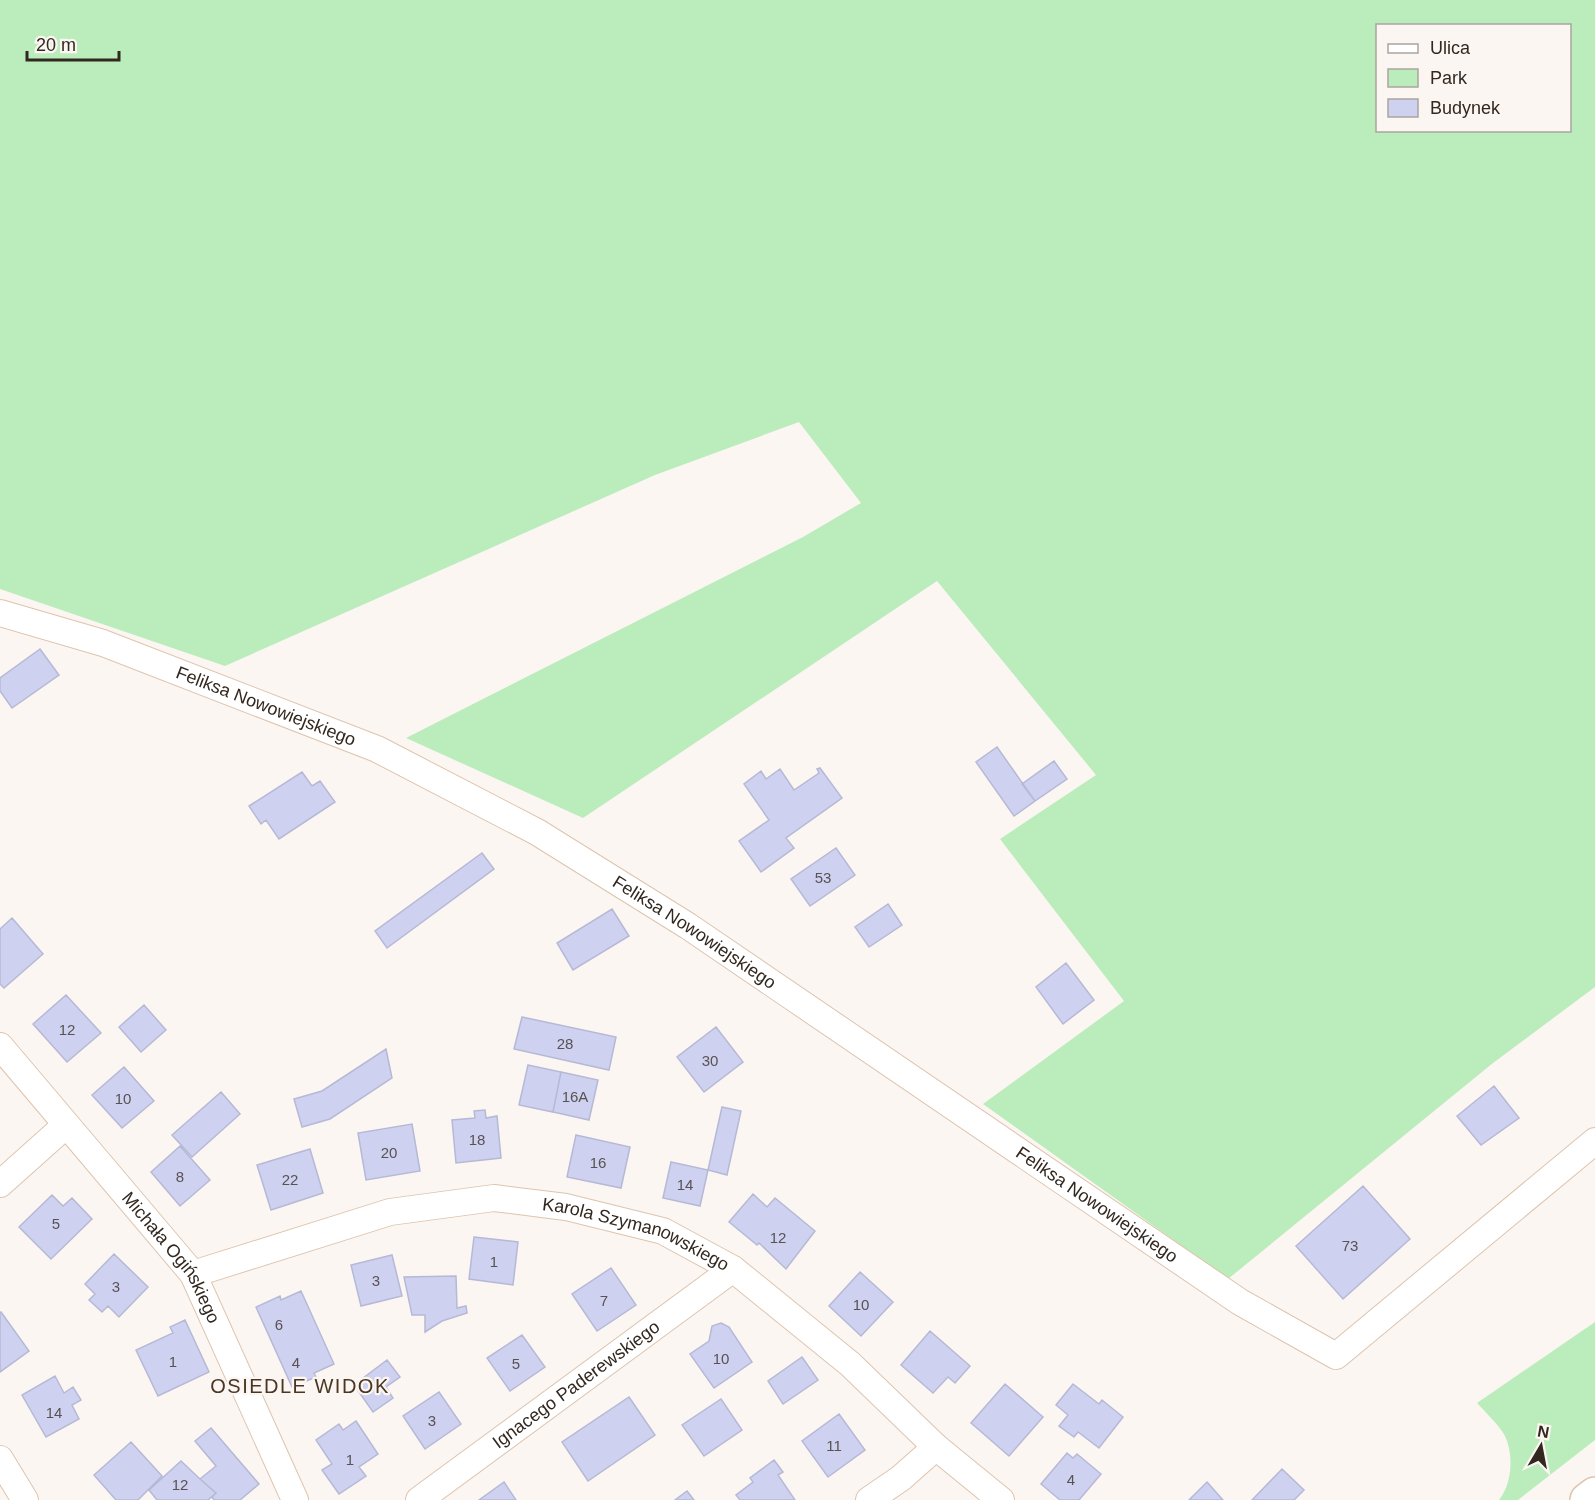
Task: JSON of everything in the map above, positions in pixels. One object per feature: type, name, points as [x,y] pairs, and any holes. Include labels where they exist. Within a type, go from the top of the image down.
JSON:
[{"type":"main road","points":[[1587,1500],[1595,1494]]},
{"type":"street","name":"Feliksa Nowowiejskiego","points":[[0,613],[104,643],[377,749],[537,832],[698,933],[1240,1302],[1336,1356],[1595,1141]]},
{"type":"street","name":"Michała Ogińskiego","points":[[0,1047],[193,1274],[295,1500]]},
{"type":"street","points":[[0,1184],[66,1125]]},
{"type":"street","name":"Karola Szymanowskiego","points":[[193,1274],[390,1212],[494,1198],[566,1207],[663,1232],[734,1269],[850,1364],[936,1447],[1001,1500]]},
{"type":"street","name":"Ignacego Paderewskiego","points":[[419,1500],[734,1269]]},
{"type":"street","points":[[869,1500],[901,1478],[936,1447]]},
{"type":"street","points":[[0,1459],[25,1500]]},
{"type":"green space","points":[[0,0],[1595,0],[1595,987],[1493,1063],[1228,1279],[983,1104],[1124,1001],[1000,839],[1096,775],[937,581],[583,818],[406,738],[803,537],[861,503],[799,422],[655,475],[225,666],[0,589]]},
{"type":"green space","points":[[1595,1322],[1595,1440],[1518,1500],[1499,1500],[1509,1478],[1510,1452],[1505,1436],[1477,1403]]},
{"type":"building","points":[[40,649],[59,675],[12,708],[0,691],[0,678]]},
{"type":"building","points":[[997,747],[1035,801],[1014,816],[976,762]]},
{"type":"building","points":[[1054,761],[1067,779],[1035,801],[1022,784]]},
{"type":"building","points":[[820,768],[842,798],[786,838],[794,848],[761,872],[739,841],[769,820],[744,784],[761,771],[766,779],[780,769],[794,790],[819,773],[817,769]]},
{"type":"building","points":[[302,772],[312,786],[320,781],[335,802],[279,839],[266,820],[261,824],[249,806]]},
{"type":"building","points":[[836,848],[855,875],[810,906],[791,879]]},
{"type":"building","points":[[482,853],[494,869],[387,948],[375,931]]},
{"type":"building","points":[[888,904],[902,925],[869,947],[855,927]]},
{"type":"building","points":[[612,909],[629,936],[573,970],[557,943]]},
{"type":"building","points":[[12,918],[43,954],[4,988],[0,984],[0,929]]},
{"type":"building","points":[[1066,963],[1094,1000],[1063,1024],[1036,987]]},
{"type":"building","points":[[66,995],[101,1033],[67,1062],[33,1024]]},
{"type":"building","points":[[144,1005],[166,1030],[141,1052],[119,1027]]},
{"type":"building","points":[[522,1017],[616,1037],[609,1070],[514,1049]]},
{"type":"building","points":[[716,1027],[743,1062],[704,1092],[677,1057]]},
{"type":"building","points":[[386,1049],[392,1078],[330,1119],[302,1127],[294,1099],[322,1091]]},
{"type":"building","points":[[528,1065],[561,1072],[553,1112],[519,1105]]},
{"type":"building","points":[[124,1067],[154,1101],[122,1128],[92,1095]]},
{"type":"building","points":[[561,1072],[598,1080],[589,1120],[553,1112]]},
{"type":"building","points":[[1494,1086],[1519,1118],[1481,1145],[1457,1116]]},
{"type":"building","points":[[221,1092],[240,1114],[192,1157],[172,1135]]},
{"type":"building","points":[[722,1107],[741,1111],[727,1175],[708,1170]]},
{"type":"building","points":[[485,1110],[486,1118],[497,1116],[501,1158],[456,1163],[452,1120],[475,1118],[474,1111]]},
{"type":"building","points":[[412,1124],[420,1171],[366,1180],[358,1133]]},
{"type":"building","points":[[576,1135],[630,1147],[621,1188],[567,1177]]},
{"type":"building","points":[[180,1146],[210,1180],[180,1206],[151,1172]]},
{"type":"building","points":[[310,1149],[323,1193],[271,1210],[257,1165]]},
{"type":"building","points":[[671,1162],[708,1170],[700,1206],[663,1198]]},
{"type":"building","points":[[1363,1186],[1410,1239],[1343,1299],[1296,1246]]},
{"type":"building","points":[[753,1194],[767,1207],[775,1198],[815,1231],[786,1269],[759,1243],[757,1245],[729,1222]]},
{"type":"building","points":[[52,1195],[63,1206],[72,1198],[92,1219],[51,1259],[19,1227]]},
{"type":"building","points":[[474,1237],[518,1242],[513,1285],[469,1279]]},
{"type":"building","points":[[114,1254],[148,1287],[119,1317],[108,1306],[102,1312],[89,1300],[95,1294],[85,1284]]},
{"type":"building","points":[[392,1255],[402,1296],[361,1306],[351,1265]]},
{"type":"building","points":[[611,1268],[636,1305],[597,1331],[572,1294]]},
{"type":"building","points":[[860,1272],[893,1302],[861,1336],[829,1306]]},
{"type":"building","points":[[456,1276],[457,1308],[466,1306],[467,1313],[442,1321],[425,1332],[425,1315],[412,1315],[404,1277]]},
{"type":"building","points":[[301,1291],[334,1364],[314,1373],[316,1377],[292,1387],[256,1307],[280,1296],[281,1300]]},
{"type":"building","points":[[0,1313],[29,1351],[0,1372]]},
{"type":"building","points":[[185,1320],[209,1372],[158,1396],[136,1350],[173,1333],[170,1327]]},
{"type":"building","points":[[721,1323],[729,1327],[752,1362],[714,1388],[690,1354],[709,1341],[712,1326]]},
{"type":"building","points":[[930,1331],[970,1366],[955,1383],[948,1377],[933,1393],[901,1365]]},
{"type":"building","points":[[522,1335],[545,1367],[510,1391],[487,1358]]},
{"type":"building","points":[[802,1357],[818,1380],[783,1404],[768,1381]]},
{"type":"building","points":[[387,1360],[400,1377],[386,1387],[393,1398],[373,1412],[354,1385]]},
{"type":"building","points":[[55,1376],[64,1393],[73,1387],[81,1400],[72,1405],[79,1419],[46,1437],[22,1395]]},
{"type":"building","points":[[1005,1384],[1043,1417],[1009,1456],[971,1423]]},
{"type":"building","points":[[1073,1384],[1099,1404],[1102,1400],[1123,1417],[1099,1448],[1078,1432],[1074,1437],[1059,1426],[1068,1415],[1056,1405]]},
{"type":"building","points":[[439,1392],[461,1424],[425,1449],[403,1416]]},
{"type":"building","points":[[629,1397],[655,1435],[588,1481],[562,1442]]},
{"type":"building","points":[[721,1399],[742,1430],[704,1456],[682,1425]]},
{"type":"building","points":[[839,1414],[865,1450],[828,1477],[802,1441]]},
{"type":"building","points":[[356,1421],[378,1454],[359,1467],[366,1476],[339,1494],[322,1470],[332,1464],[316,1440],[339,1424],[343,1430]]},
{"type":"building","points":[[211,1428],[259,1484],[240,1500],[214,1500],[212,1497],[216,1493],[200,1479],[216,1466],[195,1441]]},
{"type":"building","points":[[131,1442],[162,1476],[138,1500],[116,1500],[94,1475]]},
{"type":"building","points":[[1067,1453],[1073,1458],[1077,1454],[1101,1474],[1079,1500],[1060,1500],[1041,1484]]},
{"type":"building","points":[[774,1460],[783,1472],[778,1475],[795,1500],[740,1500],[736,1495],[753,1482],[750,1478]]},
{"type":"building","points":[[181,1461],[216,1493],[208,1500],[157,1500],[149,1490]]},
{"type":"building","points":[[1282,1469],[1304,1490],[1294,1500],[1252,1500]]},
{"type":"building","points":[[504,1482],[516,1500],[479,1500]]},
{"type":"building","points":[[1207,1482],[1223,1500],[1189,1500]]},
{"type":"building","points":[[687,1491],[694,1500],[675,1500]]},
{"type":"district","name":"OSIEDLE WIDOK","points":[[300,1386]]}]
